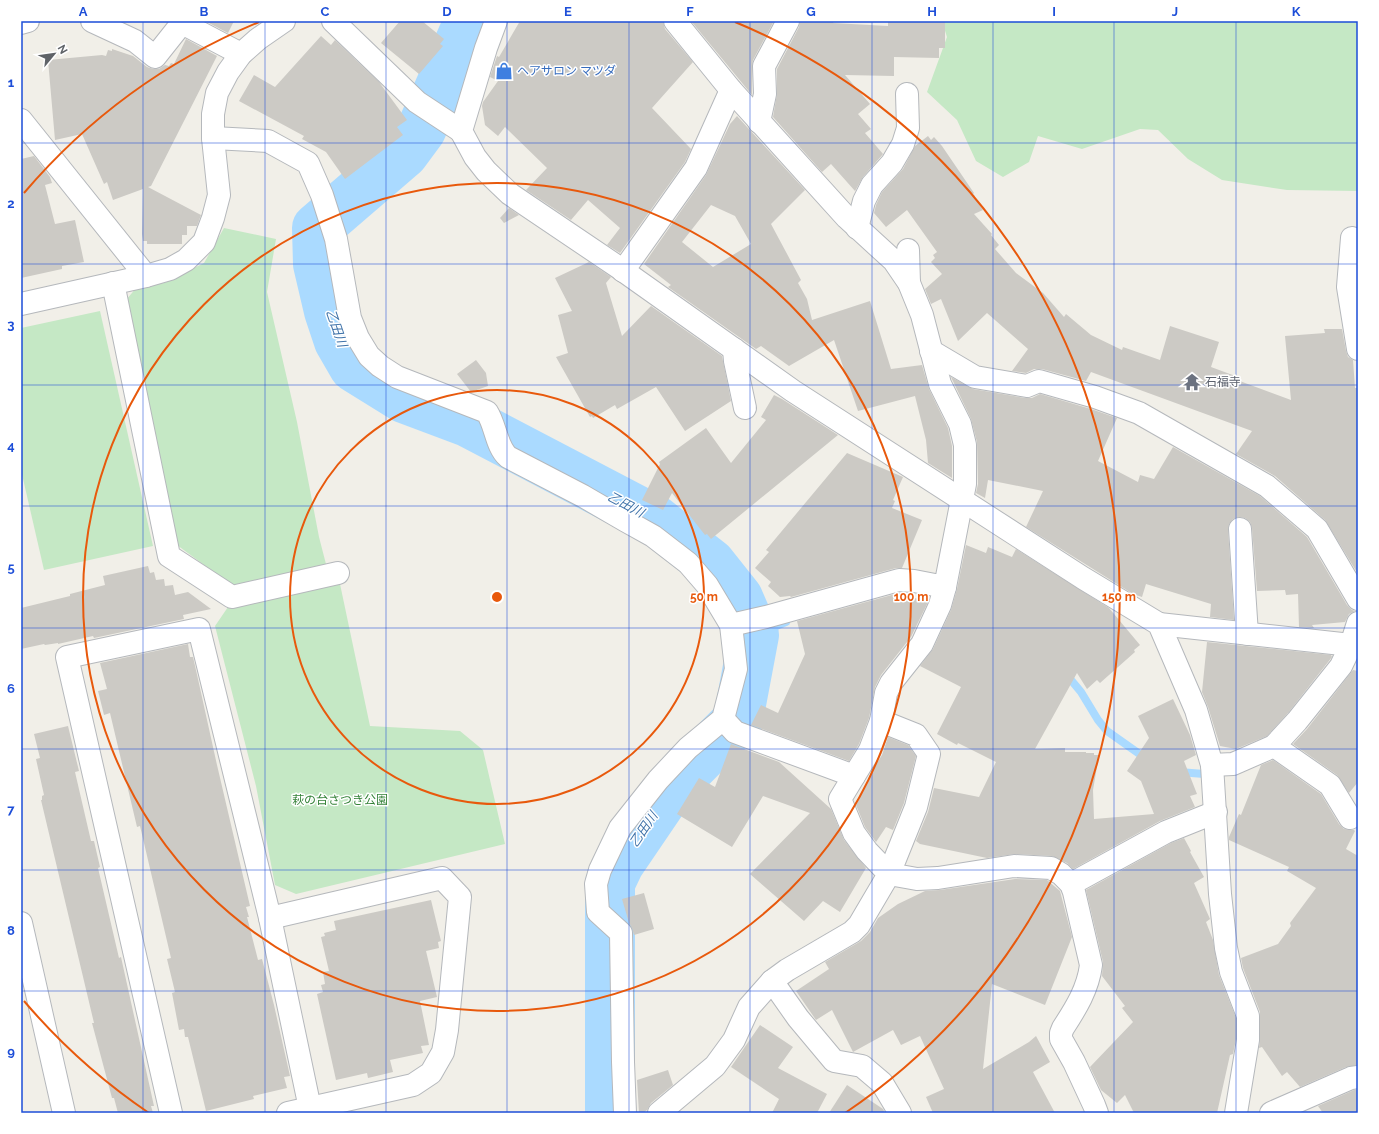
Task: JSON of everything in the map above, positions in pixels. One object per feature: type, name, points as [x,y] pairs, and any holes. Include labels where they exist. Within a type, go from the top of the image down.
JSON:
[{"type":"street","points":[[21,23],[28,21]]},
{"type":"street","points":[[92,21],[135,40],[155,57],[182,23],[241,54]]},
{"type":"street","points":[[21,304],[146,276],[170,269],[186,260],[204,242],[213,218],[219,195],[213,138],[213,114],[217,93],[228,72],[241,54],[258,39],[284,21]]},
{"type":"street","points":[[333,21],[417,102],[460,130],[475,157],[486,171],[510,194],[624,271],[793,391],[1083,578],[1159,624],[1354,646]]},
{"type":"street","points":[[460,130],[496,21]]},
{"type":"street","points":[[674,21],[759,122],[847,218],[894,261],[909,283],[922,315],[940,384],[960,424],[965,445],[965,484],[942,596],[922,644],[891,683],[886,693],[882,721],[870,750],[840,799],[854,833],[867,851],[889,874],[917,879],[938,878],[1014,866],[1051,868],[1061,874],[1070,884],[1074,892],[1091,965],[1090,976],[1085,991],[1063,1028],[1061,1039],[1077,1069],[1097,1113]]},
{"type":"street","points":[[759,122],[765,94],[764,66],[788,21]]},
{"type":"street","points":[[624,271],[696,168],[731,90]]},
{"type":"street","points":[[857,228],[864,201],[872,185],[892,163],[903,144],[908,128],[907,94]]},
{"type":"street","points":[[23,124],[146,276]]},
{"type":"street","points":[[213,138],[268,141],[308,163],[322,195],[336,239],[350,318],[358,338],[369,356],[380,366],[397,377],[487,412],[492,419],[502,452],[508,458],[583,496],[626,522],[653,536],[688,563],[707,585],[731,625],[736,669],[723,719],[688,748],[658,780],[620,828],[600,870],[596,884],[598,912],[621,933],[622,1062],[625,1113]]},
{"type":"street","points":[[1352,238],[1348,287],[1358,349]]},
{"type":"street","points":[[908,250],[909,283]]},
{"type":"street","points":[[113,283],[169,556],[232,597],[338,574]]},
{"type":"street","points":[[734,349],[735,361],[745,408]]},
{"type":"street","points":[[931,351],[975,377],[1027,386],[1039,381],[1095,397],[1139,412],[1267,486],[1318,529],[1358,599]]},
{"type":"street","points":[[1240,529],[1247,634]]},
{"type":"street","points":[[731,625],[766,617],[899,580],[914,581],[942,596]]},
{"type":"street","points":[[1212,765],[1233,764],[1274,746],[1297,722],[1341,666],[1354,646],[1358,623]]},
{"type":"street","points":[[1159,624],[1196,710],[1212,765],[1220,894],[1226,948],[1230,972],[1248,1016],[1248,1040],[1236,1113]]},
{"type":"street","points":[[171,1113],[67,657],[200,629],[270,918],[311,1111]]},
{"type":"street","points":[[723,719],[735,732],[854,776]]},
{"type":"street","points":[[659,1113],[715,1066],[734,1040],[749,1007],[772,981],[787,970],[852,932],[859,924],[889,874],[916,807],[929,754],[916,735],[882,721]]},
{"type":"street","points":[[1274,746],[1330,786],[1350,818]]},
{"type":"street","points":[[1070,884],[1166,832],[1216,812]]},
{"type":"street","points":[[270,918],[442,878],[460,898],[447,1030],[443,1052],[431,1073],[413,1085],[311,1111],[288,1113]]},
{"type":"street","points":[[21,923],[64,1113]]},
{"type":"street","points":[[772,981],[798,1018],[834,1061],[862,1066],[882,1083],[900,1113]]},
{"type":"street","points":[[1271,1113],[1351,1078],[1358,1078]]},
{"type":"green space","points":[[942,21],[1358,21],[1358,191],[1287,190],[1222,180],[1188,159],[1158,130],[1140,129],[1082,149],[1038,136],[1029,162],[1003,177],[976,161],[957,120],[927,92],[947,37]]},
{"type":"green space","points":[[224,228],[276,239],[267,292],[297,422],[319,537],[327,568],[234,587],[177,545],[126,300],[137,287],[164,283],[204,263]]},
{"type":"green space","points":[[100,311],[153,546],[44,570],[21,470],[21,328]]},
{"type":"green space","name":"萩の台さつき公園","points":[[340,584],[370,726],[460,731],[483,750],[505,844],[296,894],[275,885],[256,786],[215,626],[228,607]]},
{"type":"building","points":[[205,21],[234,21],[228,33]]},
{"type":"building","points":[[400,21],[422,21],[444,39],[440,44],[443,46],[419,74],[381,43]]},
{"type":"building","points":[[520,21],[663,21],[665,29],[693,62],[652,108],[691,149],[685,162],[620,253],[607,245],[620,228],[588,200],[571,220],[526,190],[547,168],[505,127],[498,136],[485,125],[482,106],[483,102],[498,81],[490,77],[497,56],[499,57]]},
{"type":"building","points":[[691,21],[774,21],[753,60],[752,95]]},
{"type":"building","points":[[800,21],[834,21],[833,23],[888,26],[888,21],[945,21],[945,48],[939,48],[939,58],[894,57],[894,76],[845,75],[870,104],[858,114],[871,129],[865,133],[883,154],[863,177],[855,191],[831,164],[822,172],[773,117],[777,94],[777,69],[799,27]]},
{"type":"building","points":[[321,36],[331,45],[335,40],[379,82],[407,120],[397,127],[403,135],[345,179],[326,152],[302,139],[304,136],[239,101],[254,75],[275,87]]},
{"type":"building","points":[[186,39],[217,56],[151,186],[148,187],[201,215],[197,226],[187,226],[187,235],[182,235],[182,244],[147,244],[147,241],[143,241],[142,234],[143,189],[113,200],[107,182],[104,184],[82,134],[55,140],[48,60],[102,55],[106,56],[108,50],[112,51],[112,49],[133,56],[147,67],[159,69],[165,65],[169,66],[171,63],[174,64]]},
{"type":"building","points":[[737,116],[805,190],[771,224],[801,280],[798,283],[807,299],[812,320],[870,301],[891,369],[922,365],[929,389],[948,428],[952,446],[952,478],[928,463],[926,440],[915,396],[858,411],[834,340],[789,366],[761,346],[756,349],[668,287],[671,285],[644,264],[706,175],[730,124]],"holes":[[[711,205],[735,216],[751,244],[713,267],[682,242]]]},
{"type":"building","points":[[928,136],[931,140],[934,137],[942,146],[974,193],[974,197],[983,210],[974,214],[992,234],[991,235],[999,245],[995,249],[1016,273],[1043,293],[1064,317],[1066,314],[1091,335],[1122,350],[1123,347],[1160,360],[1170,326],[1219,342],[1211,367],[1238,377],[1237,380],[1291,400],[1285,336],[1325,333],[1324,329],[1342,329],[1348,357],[1353,360],[1355,388],[1358,388],[1358,574],[1325,520],[1275,476],[1236,454],[1252,431],[1091,372],[1086,381],[1042,369],[1034,369],[1026,373],[1012,371],[1028,349],[987,313],[958,341],[941,299],[931,304],[925,289],[942,274],[931,262],[935,258],[933,255],[937,252],[907,210],[886,227],[874,213],[882,192],[903,169],[915,146]]},
{"type":"building","points":[[34,156],[50,177],[52,183],[45,185],[55,224],[75,220],[84,262],[62,266],[62,269],[21,278],[21,159]]},
{"type":"building","points":[[509,208],[519,215],[504,223],[500,218]]},
{"type":"building","points":[[589,262],[611,277],[606,283],[622,336],[651,306],[722,356],[731,401],[685,431],[656,387],[617,409],[615,405],[593,418],[592,416],[590,417],[556,357],[568,353],[558,315],[572,311],[555,278]]},
{"type":"building","points":[[476,360],[486,373],[488,386],[471,392],[457,374]]},
{"type":"building","points":[[951,377],[973,389],[1025,398],[1032,398],[1040,394],[1117,418],[1098,461],[1138,482],[1140,475],[1154,479],[1173,447],[1260,496],[1307,537],[1347,605],[1355,611],[1349,614],[1345,622],[1312,625],[1314,628],[1299,627],[1298,594],[1286,595],[1285,590],[1257,591],[1252,528],[1250,522],[1245,518],[1240,517],[1233,519],[1229,524],[1228,529],[1234,620],[1210,617],[1211,604],[1146,584],[1142,597],[1133,594],[1026,527],[1043,491],[988,480],[985,498],[976,493],[978,484],[977,442],[971,419]]},
{"type":"building","points":[[774,395],[838,435],[711,539],[707,534],[705,535],[672,493],[663,510],[642,500],[660,464],[659,462],[706,428],[731,463],[766,420],[761,417]]},
{"type":"building","points":[[847,453],[903,477],[893,500],[895,501],[892,508],[922,520],[902,568],[896,568],[791,597],[780,597],[768,586],[771,582],[755,568],[769,552],[766,550]]},
{"type":"building","points":[[966,545],[986,553],[988,547],[1012,557],[1016,549],[1109,608],[1140,645],[1134,650],[1135,652],[1100,683],[1097,680],[1087,689],[1077,673],[1035,749],[1065,748],[1065,752],[1086,752],[1099,755],[1093,790],[1094,819],[1154,814],[1141,781],[1127,771],[1149,738],[1138,716],[1173,699],[1190,735],[1196,755],[1184,761],[1197,794],[1190,796],[1195,807],[1160,821],[1073,869],[1067,863],[1052,856],[1015,854],[987,858],[920,844],[916,841],[928,812],[934,788],[979,797],[996,762],[958,743],[957,745],[937,734],[961,687],[920,666],[933,649],[951,610]]},
{"type":"building","points":[[148,566],[150,573],[154,572],[156,580],[164,579],[165,586],[173,585],[175,595],[188,592],[211,609],[183,615],[184,619],[94,638],[93,636],[58,644],[44,644],[21,649],[21,608],[70,596],[70,594],[105,585],[103,576]]},
{"type":"building","points":[[899,593],[928,602],[911,637],[881,675],[875,687],[869,718],[859,744],[849,761],[751,725],[761,705],[778,713],[805,654],[797,621]]},
{"type":"building","points":[[1207,642],[1331,655],[1332,657],[1288,713],[1267,736],[1236,749],[1220,746],[1202,692]]},
{"type":"building","points":[[188,644],[190,657],[193,657],[250,906],[246,907],[249,917],[247,917],[258,960],[262,959],[290,1076],[284,1077],[287,1088],[253,1096],[254,1099],[206,1111],[188,1037],[185,1037],[184,1029],[179,1030],[172,993],[175,992],[167,959],[171,958],[140,826],[137,827],[110,713],[104,715],[98,691],[107,689],[100,663]]},
{"type":"building","points":[[1353,670],[1358,671],[1358,782],[1349,793],[1337,775],[1293,744],[1307,729]]},
{"type":"building","points":[[68,726],[79,771],[75,772],[91,841],[94,841],[100,867],[98,868],[119,958],[121,957],[154,1106],[151,1106],[153,1113],[118,1113],[114,1098],[112,1098],[92,1023],[94,1023],[41,800],[42,796],[44,795],[36,759],[40,758],[34,734]]},
{"type":"building","points":[[888,737],[908,745],[916,756],[904,803],[893,830],[886,827],[876,842],[865,827],[856,805],[870,774],[882,755]]},
{"type":"building","points":[[731,744],[779,762],[831,809],[844,840],[866,868],[840,912],[823,901],[804,921],[750,874],[810,813],[763,796],[732,847],[677,814],[699,778],[715,787]]},
{"type":"building","points":[[1273,760],[1321,794],[1339,824],[1344,829],[1355,831],[1346,849],[1358,856],[1358,1065],[1346,1067],[1300,1087],[1287,1072],[1282,1076],[1262,1047],[1259,1048],[1260,1012],[1243,968],[1241,958],[1278,944],[1291,926],[1290,923],[1316,888],[1287,871],[1289,867],[1229,840],[1239,814],[1241,815],[1261,765]]},
{"type":"building","points":[[1184,838],[1204,877],[1194,883],[1210,919],[1206,922],[1213,940],[1219,975],[1236,1018],[1236,1039],[1233,1054],[1230,1055],[1217,1113],[1134,1113],[1125,1095],[1117,1103],[1101,1090],[1090,1067],[1133,1022],[1122,1008],[1125,1006],[1102,976],[1103,962],[1086,890],[1171,843]]},
{"type":"building","points":[[1015,879],[1047,880],[1060,891],[1072,937],[1045,1005],[992,984],[983,1069],[1029,1042],[1036,1036],[1050,1062],[1033,1072],[1055,1113],[933,1113],[926,1097],[944,1089],[920,1036],[901,1045],[893,1030],[853,1052],[832,1010],[816,1020],[796,991],[829,969],[825,962],[861,941],[870,932],[878,918],[898,904],[925,891]]},
{"type":"building","points":[[644,893],[654,929],[634,935],[622,899]]},
{"type":"building","points":[[431,900],[441,941],[438,942],[439,948],[426,951],[437,997],[420,1001],[429,1045],[421,1046],[423,1053],[390,1060],[393,1072],[368,1078],[367,1073],[336,1080],[317,994],[323,992],[321,985],[325,984],[323,972],[329,971],[321,937],[325,936],[324,933],[336,930],[334,921]]},
{"type":"building","points":[[760,1025],[793,1047],[778,1068],[827,1094],[817,1113],[772,1113],[779,1099],[731,1067]]},
{"type":"building","points":[[668,1070],[673,1085],[651,1103],[647,1110],[643,1113],[639,1113],[637,1080]]},
{"type":"building","points":[[847,1085],[883,1109],[885,1113],[829,1113]]},
{"type":"building","points":[[1354,1090],[1358,1090],[1358,1113],[1323,1113],[1318,1106]]},
{"type":"waterway","name":"乙田川","points":[[469,21],[421,130],[404,153],[317,228],[318,264],[329,311],[339,341],[354,367],[404,398],[468,422],[655,520],[711,564],[738,598],[754,635],[738,720],[672,786],[619,864],[610,883],[610,1113]]},
{"type":"waterway","points":[[754,635],[786,622]]},
{"type":"waterway","points":[[1066,674],[1081,692],[1098,720],[1107,731],[1148,760]]},
{"type":"waterway","points":[[1179,772],[1204,774]]},
{"type":"place","name":"ヘアサロン マツダ","points":[[504,71]]},
{"type":"place","name":"石福寺","points":[[1192,382]]}]
